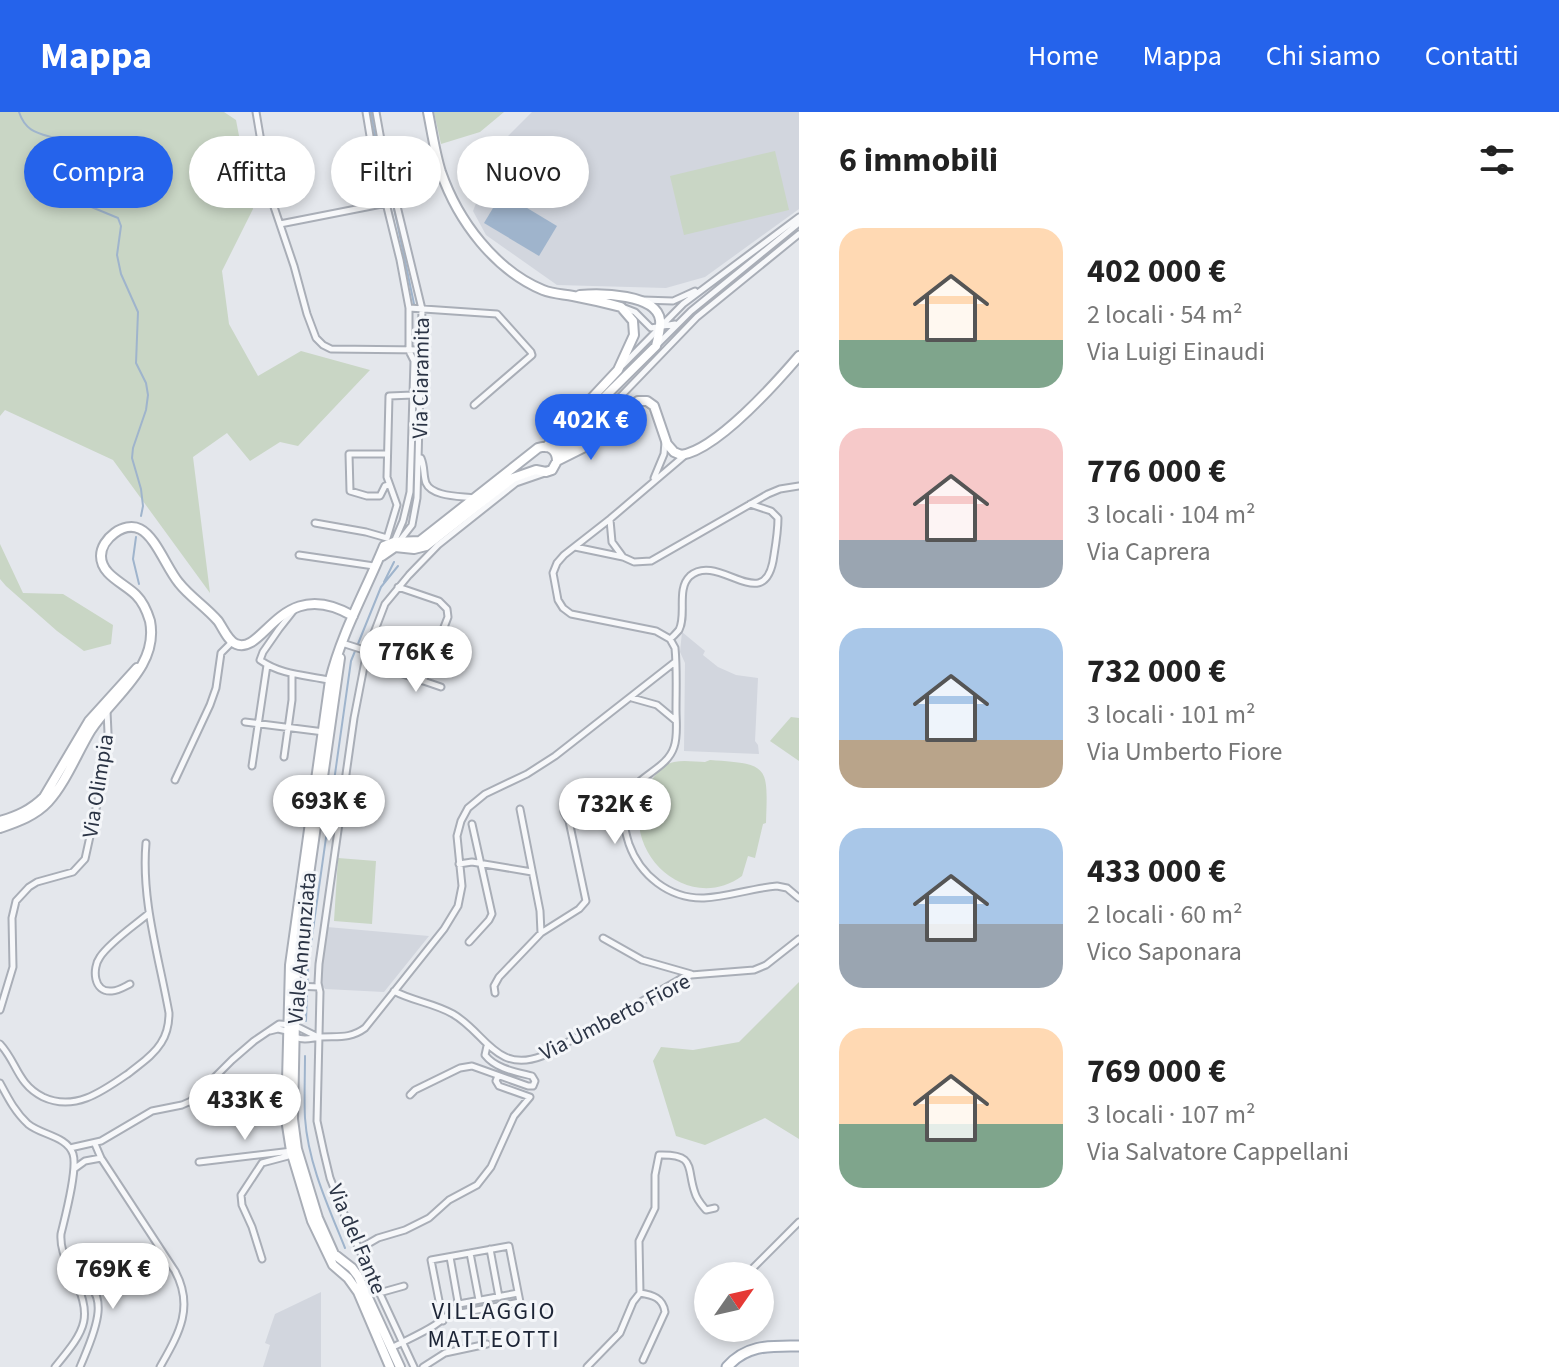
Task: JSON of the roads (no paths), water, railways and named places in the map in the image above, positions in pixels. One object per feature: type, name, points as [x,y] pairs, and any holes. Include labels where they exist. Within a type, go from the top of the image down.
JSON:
[{"type":"main road","points":[[428,112],[441,172],[452,197],[466,223],[495,257],[535,286],[621,307],[631,318],[635,330],[633,341],[618,370],[556,453]]},
{"type":"main road","points":[[392,543],[422,548],[513,478],[552,470],[560,441],[656,346],[660,318],[649,304],[640,300],[590,294],[570,295]]},
{"type":"main road","points":[[377,563],[392,543],[420,541],[535,450],[556,453],[585,447],[633,404],[644,400],[654,406],[672,450],[684,455],[722,435],[799,356]]},
{"type":"main road","points":[[556,453],[600,431]]},
{"type":"main road","points":[[535,450],[532,462],[541,471]]},
{"type":"main road","points":[[0,828],[24,819],[44,806],[57,789],[77,748],[106,706],[136,677],[141,665],[150,641],[148,614],[139,598],[107,571],[101,557],[106,542],[115,533],[136,527],[147,534],[179,584],[216,619],[232,641],[242,645],[263,635],[276,619],[306,604],[325,604],[353,616]]},
{"type":"main road","name":"Viale Annunziata","points":[[325,732],[330,680],[353,616],[377,563]]},
{"type":"main road","name":"Viale Annunziata","points":[[343,646],[308,839],[293,966],[286,1119],[312,1221],[333,1265],[358,1292],[390,1367]]},
{"type":"main road","points":[[0,821],[35,805],[65,769]]},
{"type":"main road","name":"Viale Annunziata","points":[[291,1029],[298,986],[293,966]]},
{"type":"main road","name":"Viale Annunziata","points":[[294,1152],[334,1254],[358,1276],[400,1367]]},
{"type":"main road","points":[[344,1274],[343,1267],[348,1264]]},
{"type":"main road","points":[[727,1367],[738,1356],[753,1349],[799,1346]]},
{"type":"street","points":[[256,112],[265,176],[318,342],[339,350],[423,350]]},
{"type":"street","name":"Via Ciaramita","points":[[366,112],[371,136]]},
{"type":"street","name":"Via Ciaramita","points":[[376,112],[381,136]]},
{"type":"street","points":[[280,224],[366,208]]},
{"type":"street","name":"Via Ciaramita","points":[[388,208],[409,308],[409,351],[414,361],[410,492],[406,511],[392,543]]},
{"type":"street","name":"Via Ciaramita","points":[[399,208],[422,309],[417,498],[410,529]]},
{"type":"street","points":[[618,370],[683,304],[799,220]]},
{"type":"street","points":[[656,346],[691,311],[799,220]]},
{"type":"street","points":[[556,453],[628,389],[697,317],[799,234]]},
{"type":"street","points":[[640,300],[673,301],[703,288]]},
{"type":"street","points":[[621,307],[635,312],[651,328],[679,323]]},
{"type":"street","points":[[409,308],[499,314],[531,352],[532,355],[474,405]]},
{"type":"street","points":[[392,543],[397,505],[389,485],[389,396],[420,395]]},
{"type":"street","points":[[578,443],[581,433]]},
{"type":"street","points":[[653,480],[664,454],[665,437]]},
{"type":"street","points":[[387,454],[349,454],[350,491],[380,496],[385,486],[389,485]]},
{"type":"street","points":[[419,455],[424,464],[426,484],[432,491],[475,498]]},
{"type":"street","points":[[684,455],[560,558],[553,573],[558,600],[566,612],[576,616],[656,631],[670,639],[675,648],[675,745],[670,756],[633,787],[624,805],[626,832],[640,866],[661,886],[689,897],[713,897],[777,886],[787,888],[799,898]]},
{"type":"street","name":"Via del Fante","points":[[414,1367],[330,1178],[317,1121],[317,987],[341,802],[365,650],[385,604],[438,545],[516,483],[541,471]]},
{"type":"street","points":[[574,547],[634,562],[651,561],[773,492],[799,486]]},
{"type":"street","points":[[670,639],[678,630],[687,580],[694,574],[715,571],[741,582],[755,583],[764,580],[771,572],[778,518],[771,511],[750,504]]},
{"type":"street","points":[[610,519],[612,542],[623,557]]},
{"type":"street","points":[[315,523],[366,532],[392,543]]},
{"type":"street","points":[[392,543],[410,529],[413,538],[420,541]]},
{"type":"street","points":[[424,559],[434,540]]},
{"type":"street","points":[[299,555],[377,563]]},
{"type":"street","points":[[398,587],[439,601],[448,611],[423,681]]},
{"type":"street","points":[[295,607],[260,660],[292,675],[330,680]]},
{"type":"street","points":[[175,780],[210,705],[221,653],[232,641]]},
{"type":"street","points":[[343,646],[365,650]]},
{"type":"street","points":[[70,1148],[95,1144],[152,1111],[191,1101],[232,1060],[279,1024],[319,1037],[348,1037],[369,1024],[444,929],[458,906],[462,886],[458,828],[473,803],[555,756],[676,662]]},
{"type":"street","points":[[252,766],[267,665]]},
{"type":"street","points":[[400,673],[441,687]]},
{"type":"street","points":[[284,757],[292,700],[292,675]]},
{"type":"street","points":[[631,697],[657,705],[676,721]]},
{"type":"street","name":"Via Olimpia","points":[[0,1010],[13,967],[12,918],[16,901],[37,882],[73,872],[85,859],[105,768],[108,733],[106,706]]},
{"type":"street","points":[[245,722],[325,732]]},
{"type":"street","points":[[520,809],[540,911],[541,933]]},
{"type":"street","points":[[495,993],[495,983],[499,977],[541,933],[579,909],[586,901],[569,821],[564,812]]},
{"type":"street","points":[[469,942],[492,914],[472,824]]},
{"type":"street","points":[[0,1044],[25,1084],[33,1091],[54,1101],[68,1102],[90,1098],[106,1089],[146,1060],[161,1044],[169,1022],[149,913],[145,881],[146,843]]},
{"type":"street","points":[[459,864],[472,862],[532,872]]},
{"type":"street","points":[[130,984],[112,991],[103,990],[97,983],[96,964],[100,956],[149,913]]},
{"type":"street","points":[[603,938],[642,960],[691,975]]},
{"type":"street","name":"Via Umberto Fiore","points":[[394,991],[454,1014],[496,1052],[512,1059],[525,1060],[537,1058],[678,980],[691,975],[754,970],[766,965],[799,939]]},
{"type":"street","points":[[298,986],[317,987]]},
{"type":"street","points":[[291,1029],[299,1039],[319,1037]]},
{"type":"street","points":[[410,1095],[466,1066],[481,1068],[528,1086],[535,1084],[532,1076],[488,1060],[485,1055],[487,1046]]},
{"type":"street","points":[[359,1249],[429,1218],[449,1200],[480,1182],[491,1167],[514,1116],[530,1097],[499,1086],[496,1081],[498,1076]]},
{"type":"street","points":[[0,1083],[25,1121],[33,1128],[63,1141],[74,1156],[61,1240],[62,1250],[84,1302],[84,1324],[75,1342],[55,1367]]},
{"type":"street","points":[[95,1144],[181,1283],[184,1297],[182,1322],[160,1367]]},
{"type":"street","points":[[199,1162],[294,1152]]},
{"type":"street","points":[[262,1259],[244,1212],[241,1195],[262,1163],[294,1152]]},
{"type":"street","points":[[587,1367],[620,1333],[640,1293],[639,1241],[655,1208],[655,1175],[659,1155],[676,1156],[687,1163],[691,1168],[698,1200],[706,1210],[715,1208]]},
{"type":"street","points":[[74,1169],[85,1161],[101,1158]]},
{"type":"street","points":[[759,1262],[799,1222]]},
{"type":"street","points":[[443,1321],[431,1260],[509,1246],[520,1302],[450,1315]]},
{"type":"street","points":[[490,1249],[499,1297]]},
{"type":"street","points":[[470,1253],[479,1300]]},
{"type":"street","points":[[450,1257],[460,1313]]},
{"type":"street","points":[[74,1278],[87,1283],[93,1290],[99,1311],[80,1367]]},
{"type":"street","points":[[379,1293],[404,1286]]},
{"type":"street","points":[[391,1348],[443,1321],[459,1304],[518,1293]]},
{"type":"street","points":[[640,1293],[656,1297],[665,1312],[643,1360]]},
{"type":"street","points":[[423,1367],[445,1353],[487,1344]]},
{"type":"water","points":[[493,208],[527,208],[557,226],[539,256],[484,223]]},
{"type":"waterway","points":[[19,112],[29,128],[58,139],[79,173],[80,189],[89,206],[118,218],[121,226],[117,255],[121,274],[138,312],[136,363],[148,395],[132,458],[141,489],[141,516]]},
{"type":"waterway","points":[[371,112],[414,304]]},
{"type":"waterway","points":[[136,537],[133,559],[139,584]]},
{"type":"waterway","points":[[384,582],[394,562]]},
{"type":"waterway","points":[[306,1021],[308,965],[351,661],[381,587],[398,566]]},
{"type":"waterway","points":[[305,1056],[305,1118],[310,1151],[345,1248]]},
{"type":"district","name":"VILLAGGIO MATTEOTTI","points":[[494,1325]]}]
